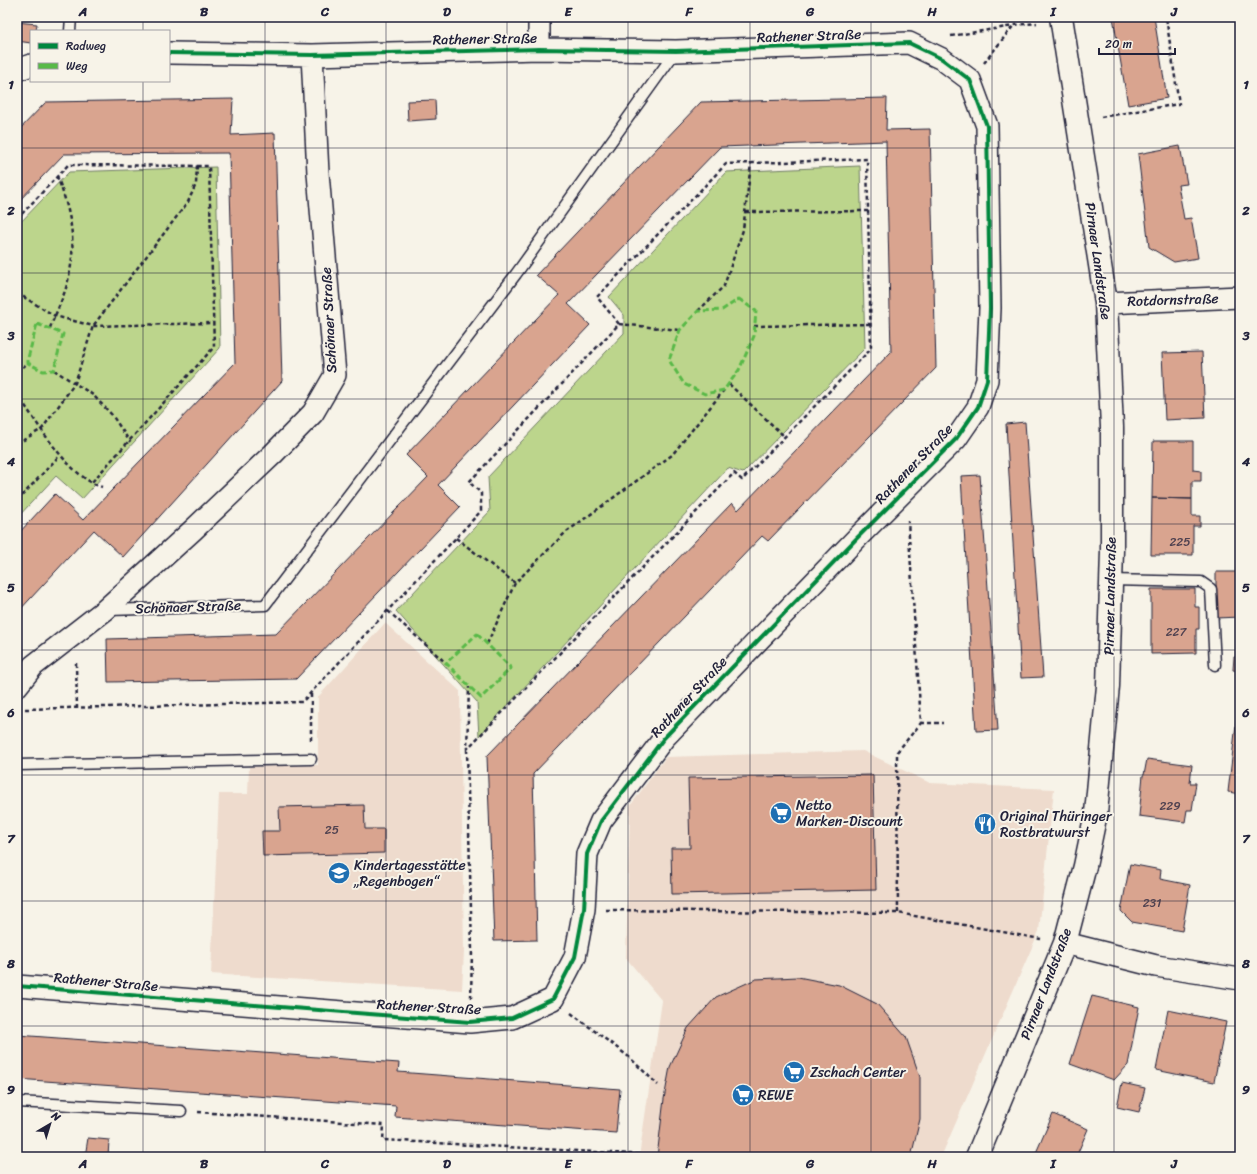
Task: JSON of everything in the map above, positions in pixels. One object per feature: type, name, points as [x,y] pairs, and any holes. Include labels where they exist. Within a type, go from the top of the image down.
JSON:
[{"type":"street","points":[[539,17],[539,49]]},
{"type":"street","name":"Pirnaer Landstraße","points":[[977,1157],[1065,943],[1085,866],[1096,813],[1108,686],[1112,427],[1106,302],[1061,19]]},
{"type":"street","name":"Rathener Straße","points":[[17,986],[470,1022],[512,1018],[553,999],[575,957],[584,910],[587,854],[601,821],[664,738],[956,439],[978,407],[987,380],[990,308],[987,126],[970,80],[942,60],[909,43],[676,51],[539,49],[312,54],[170,53]]},
{"type":"street","name":"Schönaer Straße","points":[[17,686],[33,666],[104,610],[193,530],[273,454],[312,413],[335,375],[318,173],[312,54]]},
{"type":"street","points":[[17,70],[30,65]]},
{"type":"street","name":"Rotdornstraße","points":[[1106,302],[1240,297]]},
{"type":"street","points":[[1065,943],[1156,966],[1240,979]]},
{"type":"lane","points":[[70,30],[71,17]]},
{"type":"lane","name":"Schönaer Straße","points":[[104,610],[265,605],[516,274],[676,51]]},
{"type":"lane","points":[[1110,580],[1201,582],[1211,589],[1215,665]]},
{"type":"lane","points":[[17,765],[311,760]]},
{"type":"lane","points":[[17,1102],[181,1111]]},
{"type":"path","points":[[1077,122],[1179,104],[1166,17]]},
{"type":"path","points":[[946,37],[1014,25],[1061,19]]},
{"type":"path","points":[[970,80],[1014,25]]},
{"type":"path","points":[[467,749],[734,473],[742,480],[871,349],[866,159],[726,164],[597,297],[619,324],[680,330]]},
{"type":"path","points":[[698,312],[724,286],[744,230],[751,163]]},
{"type":"path","points":[[17,219],[68,165],[209,166],[214,347],[91,484]]},
{"type":"path","points":[[17,444],[42,429],[75,383],[93,326],[188,202],[196,184],[197,165]]},
{"type":"path","points":[[50,328],[69,276],[73,237],[69,207],[57,176]]},
{"type":"path","points":[[746,212],[868,211]]},
{"type":"path","points":[[17,293],[55,316],[93,326],[213,323]]},
{"type":"path","points":[[17,709],[302,702],[481,511],[481,493],[469,482],[619,324]]},
{"type":"path","points":[[754,326],[871,324]]},
{"type":"path","points":[[17,372],[28,363]]},
{"type":"path","points":[[54,370],[93,395],[112,415],[130,442]]},
{"type":"path","points":[[729,384],[785,437]]},
{"type":"path","points":[[487,644],[515,583],[565,534],[672,455],[724,390]]},
{"type":"path","points":[[17,394],[60,456],[91,484],[102,487]]},
{"type":"path","points":[[17,501],[60,456]]},
{"type":"path","points":[[898,913],[897,752],[921,723],[906,489]]},
{"type":"path","points":[[456,538],[515,583]]},
{"type":"path","points":[[388,611],[446,663]]},
{"type":"path","points":[[76,632],[78,708]]},
{"type":"path","points":[[469,687],[467,749],[472,951],[470,1022]]},
{"type":"path","points":[[311,693],[311,760]]},
{"type":"path","points":[[921,723],[943,723]]},
{"type":"path","points":[[584,910],[898,913],[1065,943]]},
{"type":"path","points":[[553,999],[629,1057],[658,1085]]},
{"type":"path","points":[[181,1111],[384,1125],[383,1140],[648,1155],[621,1154]]},
{"type":"shaded area","name":"Kindertagesstätte „Regenbogen“","points":[[385,623],[460,691],[464,951],[462,990],[211,974],[219,794],[248,794],[249,767],[318,765],[318,697]]},
{"type":"shaded area","points":[[863,751],[930,783],[1054,789],[1039,931],[941,1157],[639,1157],[662,1001],[626,958],[630,806],[666,757]]},
{"type":"green space","points":[[860,166],[865,348],[743,473],[728,468],[479,736],[477,702],[396,611],[490,511],[488,477],[624,333],[624,315],[609,297],[726,172]]},
{"type":"green space","points":[[216,167],[220,348],[82,499],[56,476],[17,518],[17,226],[69,172]]},
{"type":"building","points":[[1113,17],[1154,17],[1167,98],[1128,105]]},
{"type":"building","points":[[17,22],[37,24],[36,30],[30,30],[30,43],[17,41]]},
{"type":"building","points":[[887,98],[886,130],[930,129],[936,368],[768,541],[762,536],[533,774],[537,940],[494,941],[487,756],[732,503],[738,510],[891,352],[886,141],[720,147],[568,304],[590,325],[438,485],[460,507],[296,679],[108,682],[107,639],[276,634],[428,477],[406,455],[559,295],[536,275],[701,102]]},
{"type":"building","points":[[233,99],[231,135],[275,133],[282,381],[123,557],[94,530],[17,613],[17,535],[55,494],[83,520],[235,363],[229,153],[64,154],[17,203],[17,132],[46,102]]},
{"type":"building","points":[[435,100],[436,119],[408,121],[407,101]]},
{"type":"building","points":[[1180,146],[1187,184],[1178,185],[1184,219],[1191,218],[1198,258],[1174,262],[1149,247],[1138,154]]},
{"type":"building","points":[[1202,352],[1205,418],[1165,420],[1162,353]]},
{"type":"building","points":[[1025,422],[1043,677],[1021,678],[1006,424]]},
{"type":"building","points":[[1153,441],[1193,441],[1193,470],[1201,471],[1201,481],[1192,481],[1192,499],[1152,498]]},
{"type":"building","points":[[980,475],[998,730],[976,731],[961,476]]},
{"type":"building","points":[[1152,498],[1192,499],[1192,516],[1200,516],[1200,526],[1193,526],[1193,555],[1151,555]]},
{"type":"building","points":[[1216,572],[1240,572],[1240,617],[1216,618]]},
{"type":"building","points":[[1151,589],[1195,589],[1195,607],[1199,607],[1199,629],[1196,629],[1196,653],[1151,654]]},
{"type":"building","points":[[1234,657],[1240,657],[1240,671],[1233,670]]},
{"type":"building","points":[[1240,690],[1240,794],[1228,792]]},
{"type":"building","points":[[1147,759],[1192,765],[1190,783],[1196,783],[1192,810],[1187,810],[1185,822],[1139,816],[1143,775]]},
{"type":"building","name":"Netto Marken-Discount","points":[[873,775],[876,890],[672,894],[671,848],[690,848],[688,778]]},
{"type":"building","points":[[364,805],[365,829],[384,829],[384,853],[263,856],[262,831],[280,831],[279,807]]},
{"type":"building","points":[[1130,864],[1161,870],[1160,879],[1190,885],[1182,931],[1132,922],[1121,911]]},
{"type":"building","name":"Zschach Center","points":[[798,977],[839,985],[877,1004],[906,1037],[920,1077],[920,1119],[911,1157],[657,1157],[664,1099],[670,1067],[688,1028],[716,997],[756,979]]},
{"type":"building","points":[[1092,996],[1139,1007],[1128,1065],[1114,1080],[1070,1064]]},
{"type":"building","points":[[1168,1010],[1226,1022],[1214,1082],[1156,1070]]},
{"type":"building","points":[[17,1035],[399,1063],[398,1072],[620,1089],[616,1133],[395,1117],[396,1106],[17,1079]]},
{"type":"building","points":[[1122,1083],[1145,1088],[1139,1112],[1117,1107]]},
{"type":"building","points":[[1053,1114],[1088,1129],[1076,1157],[1040,1157],[1035,1155]]},
{"type":"building","points":[[88,1138],[109,1140],[108,1157],[85,1157]]},
{"type":"marked path","points":[[739,299],[756,311],[754,336],[739,370],[724,390],[705,394],[684,384],[669,360],[680,330],[698,311],[722,310],[739,299]]},
{"type":"marked path","points":[[37,324],[63,334],[54,370],[43,371],[28,363],[37,324]]},
{"type":"marked path","points":[[477,634],[511,668],[481,698],[446,663],[477,634]]},
{"type":"cycle path","points":[[17,986],[470,1022],[512,1018],[553,999],[575,957],[584,909],[587,854],[601,821],[664,738],[857,538],[956,439],[978,407],[987,380],[990,308],[987,126],[970,80],[942,59],[909,43],[676,51],[539,49],[312,55],[170,53]]},
{"type":"place","name":"Netto Marken-Discount","points":[[781,813]]},
{"type":"place","name":"Original Thüringer Rostbratwurst","points":[[985,824]]},
{"type":"place","name":"Kindertagesstätte „Regenbogen“","points":[[339,873]]},
{"type":"place","name":"Zschach Center","points":[[794,1072]]},
{"type":"place","name":"REWE","points":[[743,1095]]}]
